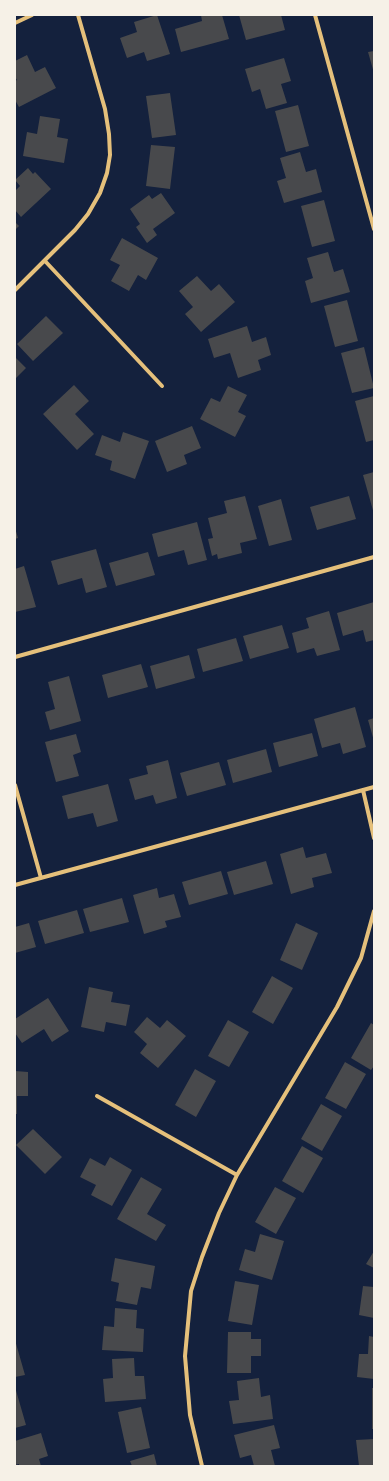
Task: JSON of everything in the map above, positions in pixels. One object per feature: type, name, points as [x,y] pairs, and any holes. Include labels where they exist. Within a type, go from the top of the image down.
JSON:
[{"type":"street","points":[[15,23],[32,15]]},
{"type":"street","points":[[15,290],[75,230],[88,214],[100,193],[107,173],[110,155],[109,134],[105,109],[78,15]]},
{"type":"street","points":[[315,15],[374,229]]},
{"type":"street","points":[[44,261],[162,386]]},
{"type":"street","points":[[15,656],[374,557]]},
{"type":"street","points":[[15,785],[41,878]]},
{"type":"street","points":[[15,885],[374,787]]},
{"type":"street","points":[[363,790],[374,838]]},
{"type":"street","points":[[202,1466],[190,1415],[185,1356],[191,1291],[219,1213],[237,1175],[337,1006],[361,958],[374,911]]},
{"type":"street","points":[[97,1096],[237,1175]]},
{"type":"building","points":[[157,15],[170,54],[147,61],[144,52],[127,58],[120,38],[137,32],[134,22]]},
{"type":"building","points":[[201,15],[222,15],[229,39],[181,52],[175,29],[202,21]]},
{"type":"building","points":[[239,15],[281,15],[285,30],[246,40]]},
{"type":"building","points":[[374,51],[374,73],[368,52]]},
{"type":"building","points":[[27,55],[35,72],[45,67],[56,88],[19,107],[15,100],[15,81],[17,80],[15,77],[15,61]]},
{"type":"building","points":[[284,58],[291,81],[281,84],[287,103],[266,109],[260,89],[252,92],[245,69]]},
{"type":"building","points":[[170,93],[176,135],[152,138],[146,96]]},
{"type":"building","points":[[298,105],[309,146],[286,152],[275,111]]},
{"type":"building","points":[[40,116],[60,119],[57,137],[68,139],[64,163],[23,156],[27,132],[37,134]]},
{"type":"building","points":[[151,145],[175,147],[170,189],[146,186]]},
{"type":"building","points":[[300,152],[306,172],[316,169],[322,192],[284,203],[277,181],[286,178],[280,158]]},
{"type":"building","points":[[28,168],[33,174],[35,172],[51,189],[21,217],[15,210],[15,191],[20,186],[15,180]]},
{"type":"building","points":[[161,193],[175,213],[153,229],[157,235],[147,243],[136,227],[140,224],[130,209],[149,195],[152,199]]},
{"type":"building","points":[[324,200],[335,241],[312,247],[301,206]]},
{"type":"building","points":[[15,222],[19,226],[15,230]]},
{"type":"building","points":[[122,238],[158,258],[146,280],[138,275],[129,291],[111,281],[120,265],[110,260]]},
{"type":"building","points":[[328,252],[334,272],[343,269],[350,292],[311,303],[305,281],[313,278],[307,258]]},
{"type":"building","points":[[197,276],[211,291],[219,284],[235,302],[201,332],[185,314],[193,307],[179,291]]},
{"type":"building","points":[[347,300],[358,341],[335,347],[324,306]]},
{"type":"building","points":[[46,316],[63,333],[33,361],[17,344]]},
{"type":"building","points":[[247,326],[252,342],[266,337],[271,355],[258,360],[261,370],[238,378],[230,353],[214,358],[208,339]]},
{"type":"building","points":[[364,347],[374,388],[352,393],[341,353]]},
{"type":"building","points":[[15,357],[26,368],[15,379]]},
{"type":"building","points":[[74,385],[89,401],[75,414],[94,434],[77,450],[43,414]]},
{"type":"building","points":[[228,386],[247,395],[238,412],[246,416],[235,437],[200,419],[211,398],[220,402]]},
{"type":"building","points":[[374,396],[374,440],[366,442],[355,401]]},
{"type":"building","points":[[192,426],[201,448],[184,455],[187,464],[167,472],[155,441]]},
{"type":"building","points":[[123,432],[149,441],[135,479],[110,470],[112,461],[95,455],[102,435],[120,442]]},
{"type":"building","points":[[374,472],[374,514],[363,475]]},
{"type":"building","points":[[245,496],[257,539],[240,543],[242,553],[218,559],[217,554],[212,556],[208,539],[213,538],[208,518],[227,513],[224,501]]},
{"type":"building","points":[[349,496],[356,519],[317,530],[310,507]]},
{"type":"building","points":[[281,499],[292,540],[269,546],[258,506]]},
{"type":"building","points":[[197,522],[207,560],[188,565],[184,550],[158,557],[152,534]]},
{"type":"building","points":[[15,528],[18,538],[15,539]]},
{"type":"building","points":[[96,549],[107,587],[86,593],[82,578],[58,585],[51,561]]},
{"type":"building","points":[[148,552],[155,575],[116,586],[109,563]]},
{"type":"building","points":[[24,566],[36,607],[15,612],[15,569]]},
{"type":"building","points":[[374,602],[374,640],[366,642],[363,630],[343,636],[337,613]]},
{"type":"building","points":[[329,611],[340,650],[317,656],[314,648],[297,653],[292,633],[309,628],[306,618]]},
{"type":"building","points":[[282,625],[289,648],[250,659],[243,636]]},
{"type":"building","points":[[236,638],[243,661],[203,672],[197,649]]},
{"type":"building","points":[[189,655],[195,678],[156,689],[150,666]]},
{"type":"building","points":[[141,664],[148,687],[108,698],[102,675]]},
{"type":"building","points":[[69,676],[81,721],[50,730],[45,712],[55,709],[48,682]]},
{"type":"building","points":[[355,707],[366,747],[343,754],[340,743],[322,748],[314,719]]},
{"type":"building","points":[[374,718],[374,741],[368,720]]},
{"type":"building","points":[[312,733],[318,756],[279,767],[273,743]]},
{"type":"building","points":[[76,734],[81,752],[73,755],[79,776],[56,782],[45,742]]},
{"type":"building","points":[[266,749],[272,772],[233,783],[227,760]]},
{"type":"building","points":[[168,760],[177,798],[156,804],[153,795],[135,800],[129,779],[148,774],[146,766]]},
{"type":"building","points":[[219,762],[226,785],[187,796],[180,773]]},
{"type":"building","points":[[108,784],[118,821],[97,827],[93,813],[68,819],[62,796]]},
{"type":"building","points":[[303,847],[306,858],[326,853],[332,873],[312,878],[314,887],[291,894],[280,854]]},
{"type":"building","points":[[266,861],[273,884],[234,895],[227,872]]},
{"type":"building","points":[[221,871],[228,894],[189,905],[182,882]]},
{"type":"building","points":[[157,888],[159,898],[174,894],[181,917],[165,921],[167,927],[144,934],[133,895]]},
{"type":"building","points":[[122,898],[129,922],[90,932],[83,909]]},
{"type":"building","points":[[77,910],[84,933],[45,944],[38,921]]},
{"type":"building","points":[[29,923],[36,947],[15,953],[15,927]]},
{"type":"building","points":[[296,923],[318,933],[302,970],[280,960]]},
{"type":"building","points":[[272,976],[293,988],[273,1024],[252,1012]]},
{"type":"building","points":[[89,987],[113,992],[111,1002],[130,1005],[126,1026],[106,1022],[104,1032],[81,1027]]},
{"type":"building","points":[[48,998],[69,1031],[52,1042],[44,1029],[22,1043],[15,1033],[15,1019]]},
{"type":"building","points":[[147,1017],[160,1028],[167,1020],[186,1036],[158,1068],[140,1053],[147,1044],[134,1032]]},
{"type":"building","points":[[228,1020],[249,1032],[229,1067],[208,1056]]},
{"type":"building","points":[[371,1023],[374,1025],[374,1066],[371,1070],[351,1058]]},
{"type":"building","points":[[345,1062],[366,1074],[346,1109],[325,1098]]},
{"type":"building","points":[[195,1069],[216,1081],[196,1117],[175,1105]]},
{"type":"building","points":[[15,1071],[28,1072],[28,1096],[17,1096],[17,1114],[15,1114]]},
{"type":"building","points":[[321,1104],[342,1116],[322,1151],[301,1139]]},
{"type":"building","points":[[33,1129],[62,1157],[45,1174],[16,1145]]},
{"type":"building","points":[[302,1146],[323,1158],[303,1193],[282,1181]]},
{"type":"building","points":[[110,1157],[132,1170],[112,1206],[91,1195],[96,1185],[80,1177],[90,1158],[105,1166]]},
{"type":"building","points":[[141,1177],[162,1189],[147,1214],[166,1225],[156,1241],[117,1219]]},
{"type":"building","points":[[275,1187],[296,1198],[276,1234],[255,1222]]},
{"type":"building","points":[[260,1234],[284,1241],[272,1280],[239,1270],[245,1249],[255,1252]]},
{"type":"building","points":[[374,1251],[374,1268],[366,1264]]},
{"type":"building","points":[[115,1258],[155,1266],[151,1289],[141,1287],[137,1305],[116,1301],[119,1283],[111,1281]]},
{"type":"building","points":[[235,1281],[259,1285],[252,1325],[228,1321]]},
{"type":"building","points":[[363,1286],[374,1287],[374,1318],[359,1315]]},
{"type":"building","points":[[115,1308],[137,1310],[136,1328],[144,1329],[143,1352],[102,1350],[104,1326],[114,1327]]},
{"type":"building","points":[[228,1332],[251,1332],[251,1339],[261,1339],[261,1356],[251,1356],[251,1373],[227,1373]]},
{"type":"building","points":[[369,1336],[374,1337],[374,1379],[357,1377],[359,1354],[368,1354]]},
{"type":"building","points":[[15,1340],[25,1375],[15,1377]]},
{"type":"building","points":[[134,1358],[135,1376],[144,1376],[146,1399],[105,1402],[103,1379],[113,1378],[112,1359]]},
{"type":"building","points":[[259,1378],[261,1397],[270,1395],[273,1419],[233,1424],[229,1401],[239,1400],[237,1381]]},
{"type":"building","points":[[15,1387],[26,1425],[15,1428]]},
{"type":"building","points":[[372,1388],[374,1388],[374,1429],[372,1429]]},
{"type":"building","points":[[141,1407],[150,1448],[127,1453],[118,1412]]},
{"type":"building","points":[[274,1425],[280,1448],[271,1450],[275,1466],[254,1466],[251,1455],[240,1458],[234,1435]]},
{"type":"building","points":[[41,1433],[48,1456],[39,1459],[41,1466],[15,1465],[15,1441]]},
{"type":"building","points":[[374,1439],[374,1466],[359,1466],[356,1440]]},
{"type":"building","points":[[154,1454],[157,1466],[132,1466],[130,1461]]}]
